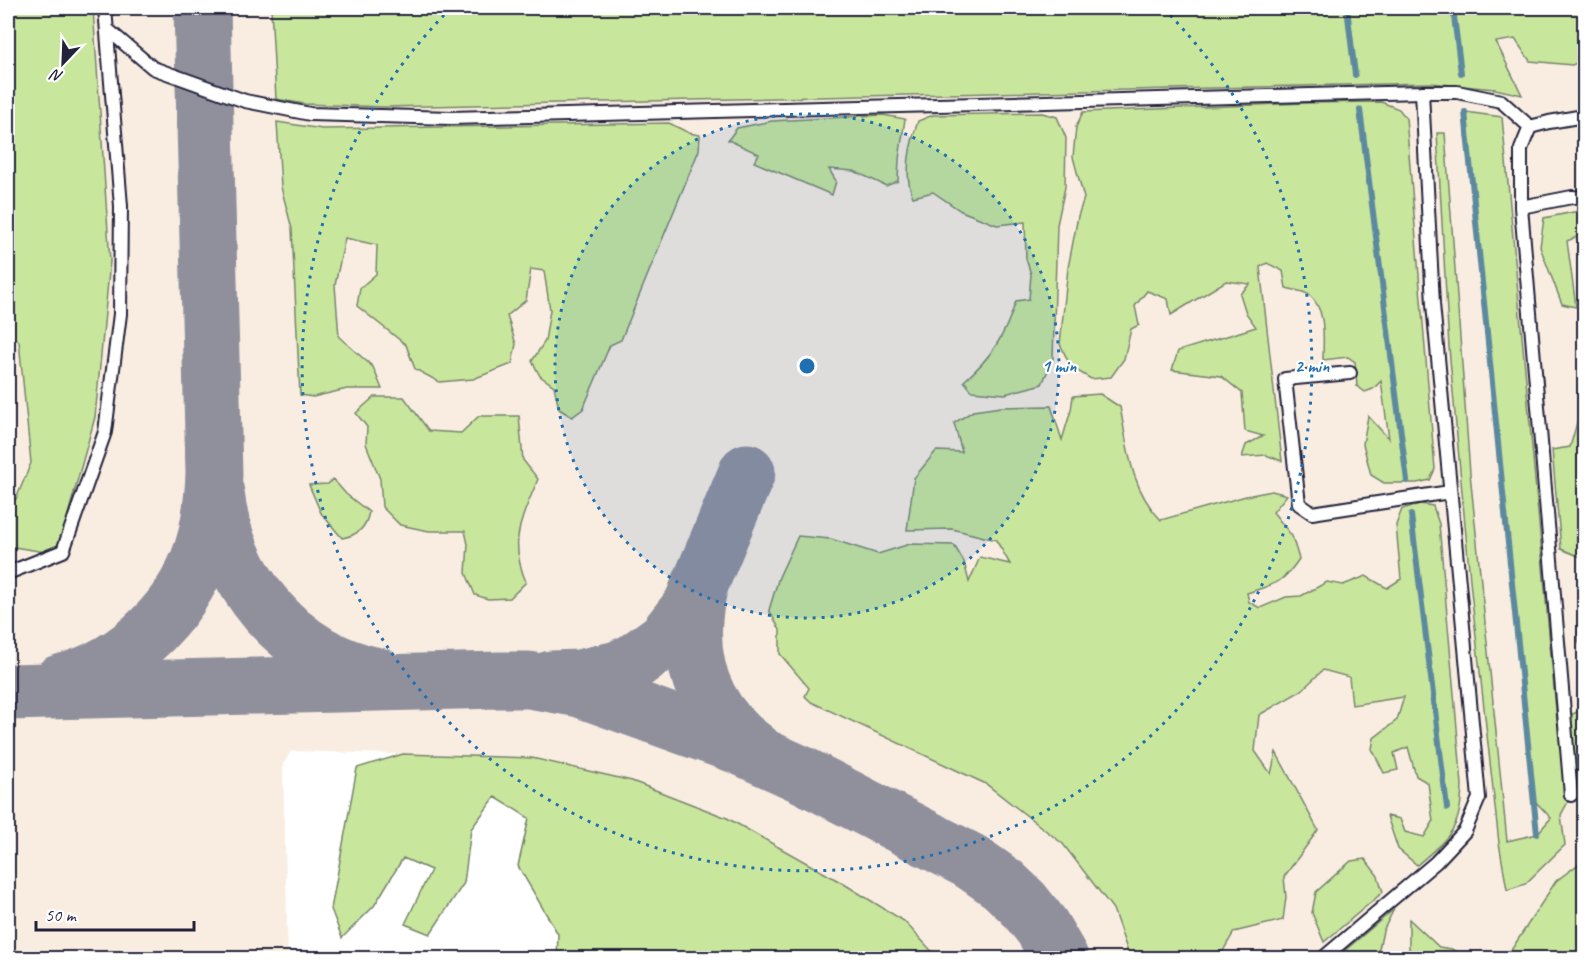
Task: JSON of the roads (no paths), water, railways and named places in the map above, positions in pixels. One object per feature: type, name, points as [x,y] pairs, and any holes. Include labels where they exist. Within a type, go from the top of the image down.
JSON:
[{"type":"lane","points":[[8,573],[63,551],[105,432],[120,314],[121,218],[105,8]]},
{"type":"lane","points":[[107,29],[153,68],[245,101],[310,114],[451,118],[1457,92],[1501,101],[1530,127]]},
{"type":"lane","points":[[1323,958],[1436,862],[1465,831],[1479,798],[1433,304],[1422,92]]},
{"type":"lane","points":[[1530,127],[1584,116]]},
{"type":"lane","points":[[1530,127],[1521,149],[1521,207],[1571,795]]},
{"type":"lane","points":[[1521,207],[1572,197],[1584,198]]},
{"type":"lane","points":[[1350,373],[1285,379],[1299,504],[1312,513],[1450,492]]},
{"type":"waterway","points":[[1347,8],[1355,75]]},
{"type":"waterway","points":[[1453,8],[1461,73]]},
{"type":"waterway","points":[[1360,110],[1407,481]]},
{"type":"waterway","points":[[1465,112],[1537,834]]},
{"type":"waterway","points":[[1411,515],[1447,808]]}]
